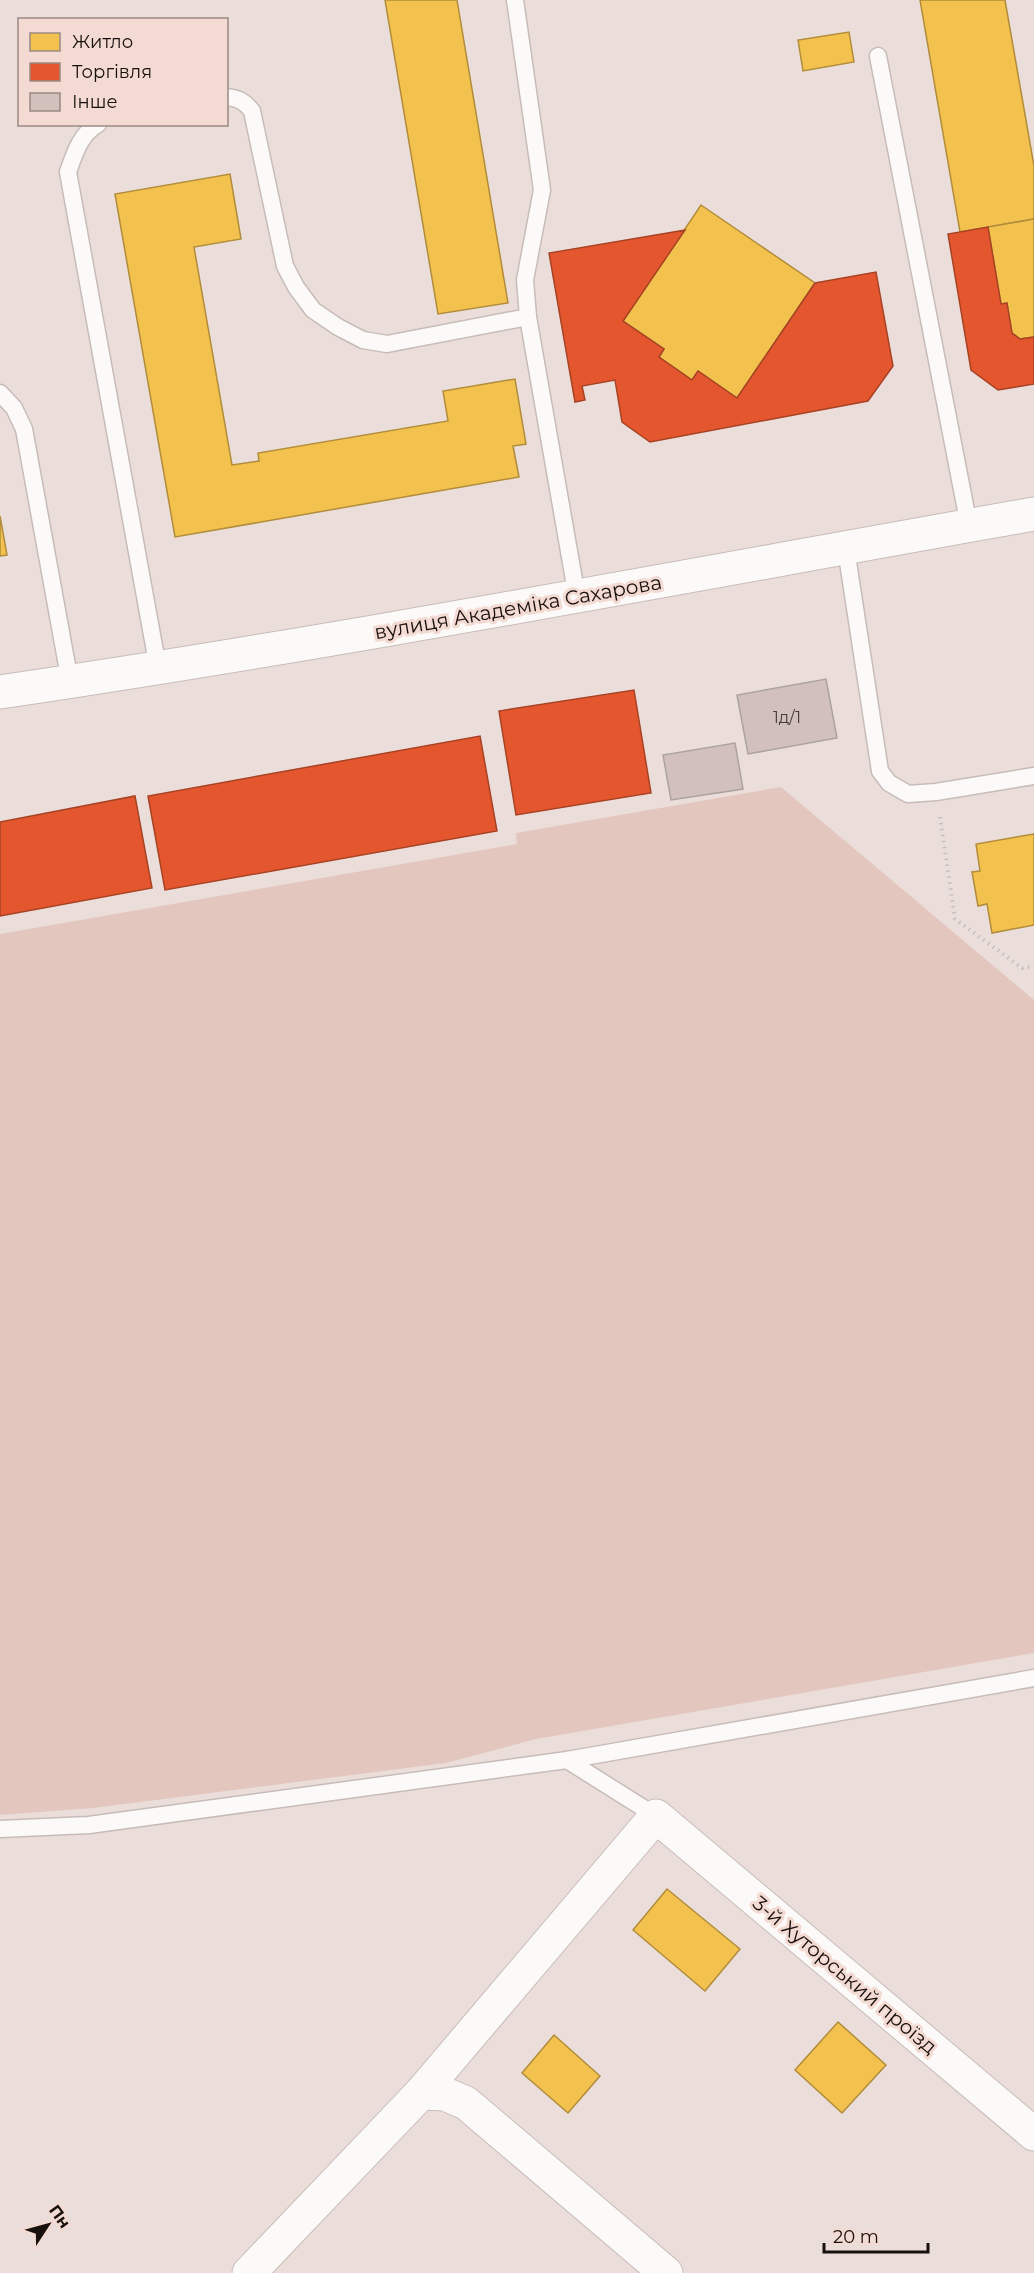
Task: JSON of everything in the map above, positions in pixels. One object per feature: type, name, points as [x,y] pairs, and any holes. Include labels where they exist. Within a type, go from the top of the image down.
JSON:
[{"type":"street","name":"вулиця Академіка Сахарова","points":[[0,692],[158,668],[577,597],[1034,514]]},
{"type":"street","points":[[249,2273],[421,2093],[656,1816]]},
{"type":"street","name":"3-й Хуторський проїзд","points":[[656,1816],[1034,2134]]},
{"type":"street","points":[[421,2093],[446,2094],[466,2103],[666,2273]]},
{"type":"lane","points":[[515,0],[542,190],[525,280],[528,317],[577,597]]},
{"type":"lane","points":[[878,56],[969,526]]},
{"type":"lane","points":[[228,97],[246,103],[252,111],[285,266],[296,287],[314,310],[338,327],[363,340],[387,344],[528,317]]},
{"type":"lane","points":[[95,126],[77,147],[68,172],[158,668]]},
{"type":"lane","points":[[0,393],[14,408],[24,429],[70,682]]},
{"type":"lane","points":[[846,549],[880,771],[889,783],[908,794],[936,792],[1034,776]]},
{"type":"lane","points":[[0,1829],[89,1825],[567,1760],[1034,1678]]},
{"type":"lane","points":[[567,1760],[656,1816]]},
{"type":"path","points":[[936,792],[955,919],[1022,968],[1034,966]]},
{"type":"shaded area","points":[[781,787],[1034,1000],[1034,1653],[536,1739],[446,1763],[93,1808],[0,1815],[0,934],[517,844],[516,833]]},
{"type":"building: Житло","points":[[385,0],[457,0],[508,303],[438,314]]},
{"type":"building: Житло","points":[[920,0],[1005,0],[1034,166],[1034,219],[960,232]]},
{"type":"building: Житло","points":[[849,32],[854,62],[803,71],[798,40]]},
{"type":"building: Житло","points":[[230,174],[241,239],[194,247],[232,465],[259,461],[258,453],[448,421],[443,391],[515,379],[526,444],[513,446],[519,477],[175,537],[115,194]]},
{"type":"building: Житло","points":[[701,205],[815,283],[737,398],[698,371],[692,380],[659,357],[664,349],[623,321]]},
{"type":"building: Житло","points":[[1034,219],[1034,337],[1020,339],[1012,333],[1007,303],[1001,304],[988,227]]},
{"type":"building: Житло","points":[[0,516],[7,555],[0,556]]},
{"type":"building: Житло","points":[[1034,834],[1034,925],[992,933],[987,904],[978,906],[972,872],[980,871],[976,844]]},
{"type":"building: Житло","points":[[667,1889],[740,1949],[705,1991],[633,1930]]},
{"type":"building: Житло","points":[[838,2022],[886,2065],[842,2113],[795,2070]]},
{"type":"building: Житло","points":[[554,2035],[600,2076],[568,2113],[522,2073]]},
{"type":"building: Торгівля","points":[[988,227],[1001,304],[1007,303],[1012,333],[1020,339],[1034,337],[1034,384],[998,390],[971,370],[948,234]]},
{"type":"building: Торгівля","points":[[685,230],[623,321],[664,349],[659,357],[692,380],[698,371],[737,398],[815,283],[876,272],[893,366],[868,401],[650,442],[622,422],[615,380],[582,386],[585,400],[575,402],[549,253]]},
{"type":"building: Торгівля","points":[[634,690],[651,793],[516,815],[499,711]]},
{"type":"building: Торгівля","points":[[480,736],[497,831],[165,890],[148,796]]},
{"type":"building: Торгівля","points":[[135,796],[152,888],[0,916],[0,822]]},
{"type":"building: Інше","points":[[826,679],[837,738],[748,754],[737,695]]},
{"type":"building: Інше","points":[[735,743],[743,789],[671,800],[663,755]]}]
